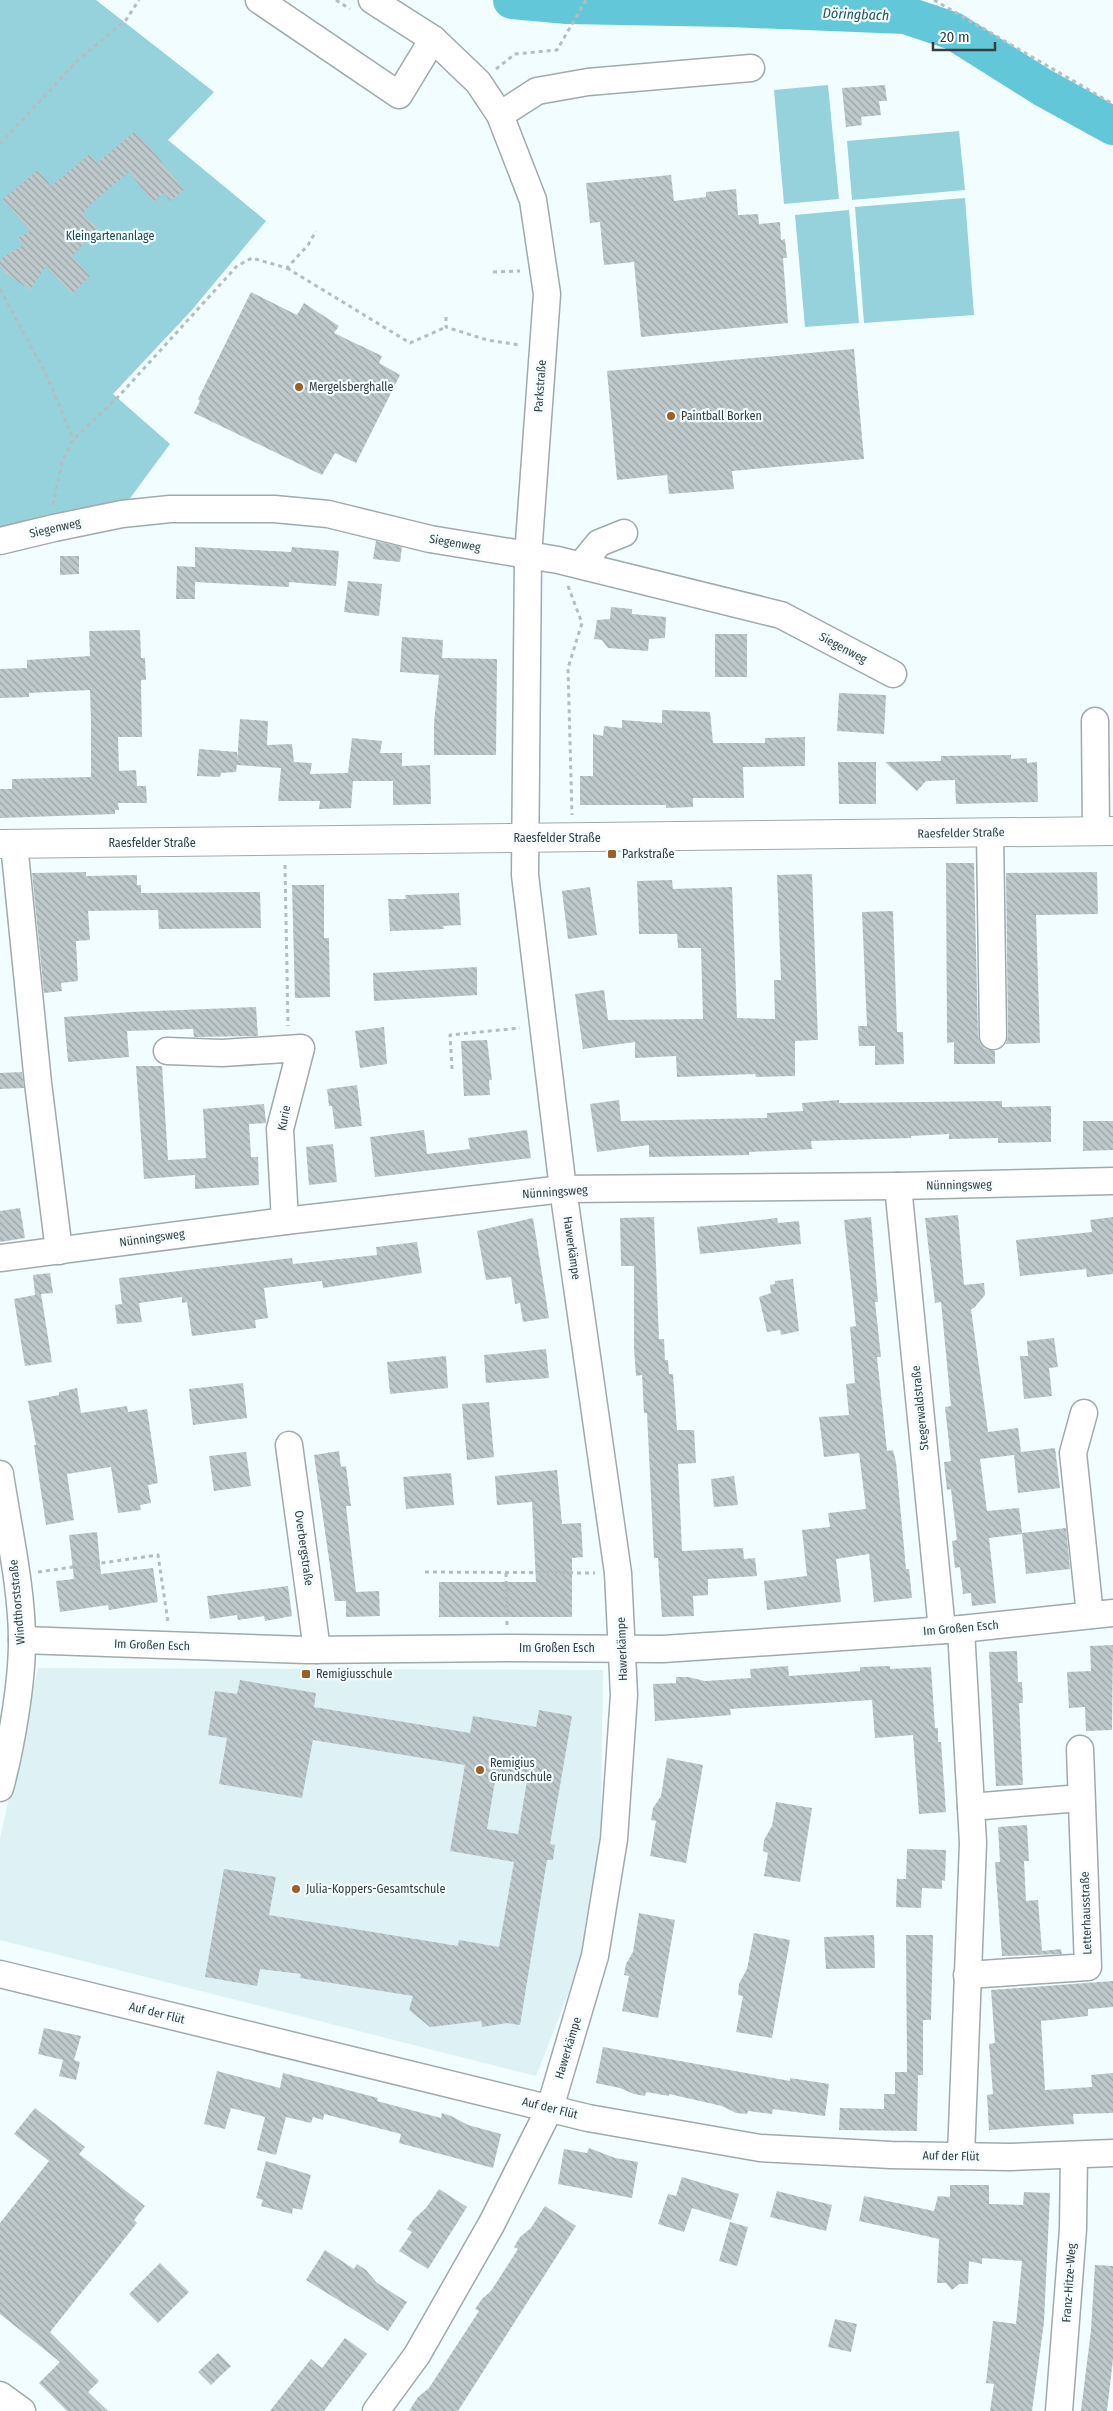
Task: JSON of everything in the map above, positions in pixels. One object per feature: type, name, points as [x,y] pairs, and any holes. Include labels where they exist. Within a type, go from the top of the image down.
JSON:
[{"type":"main road","name":"Raesfelder Straße","points":[[7,844],[1105,831]]},
{"type":"street","points":[[258,0],[398,95],[433,39]]},
{"type":"street","name":"Parkstraße","points":[[372,0],[433,39],[478,82],[500,116],[534,200],[547,294],[528,556],[525,838]]},
{"type":"street","points":[[500,116],[537,91],[588,82],[751,68]]},
{"type":"street","name":"Siegenweg","points":[[0,541],[122,514],[170,509],[274,509],[328,514],[430,539],[570,562],[781,615],[893,674]]},
{"type":"street","points":[[570,562],[599,543],[624,532]]},
{"type":"street","points":[[1095,720],[1105,831]]},
{"type":"street","points":[[990,833],[993,1036]]},
{"type":"street","name":"Hawerkämpe","points":[[376,2411],[422,2347],[496,2216],[550,2108],[596,1956],[613,1849],[624,1695],[618,1573],[543,1026],[525,875],[525,838]]},
{"type":"street","points":[[7,844],[59,1251]]},
{"type":"street","points":[[167,1051],[222,1053],[301,1048]]},
{"type":"street","name":"Kurie","points":[[285,1221],[280,1129],[301,1048]]},
{"type":"street","name":"Nünningsweg","points":[[0,1258],[285,1221],[564,1189],[898,1186],[1113,1181]]},
{"type":"street","name":"Stegerwaldstraße","points":[[898,1186],[952,1630]]},
{"type":"street","name":"Im Großen Esch","points":[[22,1640],[317,1650],[702,1648],[952,1630],[1102,1614],[1073,1453],[1084,1413]]},
{"type":"street","name":"Overbergstraße","points":[[289,1446],[317,1650]]},
{"type":"street","name":"Windthorststraße","points":[[0,1474],[16,1576],[22,1640],[17,1693],[6,1766],[0,1788]]},
{"type":"street","points":[[952,1630],[971,1807],[973,1843],[961,2156]]},
{"type":"street","name":"Letterhausstraße","points":[[967,1976],[1088,1967],[1080,1749]]},
{"type":"street","points":[[971,1807],[1081,1798]]},
{"type":"street","name":"Auf der Flüt","points":[[0,1974],[597,2119],[760,2148],[821,2153],[961,2156],[1113,2153]]},
{"type":"street","name":"Franz-Hitze-Weg","points":[[1059,2411],[1073,2229],[1074,2155]]},
{"type":"street","points":[[0,2395],[22,2411]]},
{"type":"path","points":[[0,144],[78,60],[126,20],[139,0]]},
{"type":"path","points":[[478,82],[515,54],[557,50],[586,0]]},
{"type":"path","points":[[934,0],[1113,104]]},
{"type":"path","points":[[287,268],[308,245],[316,231]]},
{"type":"path","points":[[54,528],[52,510],[62,462],[73,440],[125,390],[237,266],[252,258],[287,268],[410,343],[446,327],[487,340],[528,346]]},
{"type":"path","points":[[494,272],[527,270]]},
{"type":"path","points":[[0,289],[47,376],[73,440]]},
{"type":"path","points":[[446,317],[446,327]]},
{"type":"path","points":[[570,562],[582,623],[568,668],[572,837]]},
{"type":"path","points":[[285,842],[288,1027],[301,1048]]},
{"type":"path","points":[[452,1069],[450,1035],[543,1026]]},
{"type":"path","points":[[16,1576],[158,1555],[172,1646]]},
{"type":"path","points":[[425,1572],[618,1573]]},
{"type":"path","points":[[506,1573],[507,1648]]},
{"type":"shaded area","name":"Julia-Koppers-Gesamtschule","points":[[38,1668],[603,1670],[601,1824],[585,1951],[536,2076],[0,1940],[0,1838]]},
{"type":"green space","name":"Kleingartenanlage","points":[[0,0],[96,0],[214,92],[168,140],[266,221],[191,311],[113,394],[170,444],[125,505],[0,535]]},
{"type":"green space","points":[[828,85],[839,199],[784,204],[774,90]]},
{"type":"green space","points":[[959,131],[965,190],[852,200],[847,141]]},
{"type":"green space","points":[[965,198],[974,315],[864,323],[855,207]]},
{"type":"green space","points":[[849,210],[859,323],[805,327],[795,215]]},
{"type":"building","points":[[885,85],[887,101],[879,101],[881,115],[861,117],[862,125],[846,127],[842,88]]},
{"type":"building","points":[[134,132],[150,147],[184,190],[170,201],[164,193],[153,202],[129,172],[91,204],[83,214],[99,229],[72,256],[90,276],[72,294],[46,266],[30,290],[5,273],[0,266],[0,259],[23,245],[18,238],[30,231],[3,199],[38,170],[51,186],[90,154],[97,163]]},
{"type":"building","points":[[671,175],[674,201],[706,197],[706,192],[736,189],[738,215],[758,214],[759,224],[780,222],[781,240],[785,239],[787,258],[783,258],[788,323],[641,337],[634,262],[604,265],[600,222],[590,223],[586,183]]},
{"type":"building","name":"Mergelsberghalle","points":[[251,292],[297,315],[304,303],[339,326],[334,333],[382,356],[379,363],[400,375],[356,463],[335,453],[322,475],[194,413],[200,401],[198,399]]},
{"type":"building","points":[[854,349],[864,459],[732,471],[734,489],[669,494],[667,475],[617,480],[607,371]]},
{"type":"building","points":[[376,541],[402,547],[400,562],[373,559]]},
{"type":"building","points":[[195,547],[291,552],[292,547],[339,551],[336,586],[289,582],[289,587],[195,582],[195,599],[176,599],[177,566],[195,567]]},
{"type":"building","points":[[60,556],[79,556],[79,574],[60,575]]},
{"type":"building","points":[[348,581],[382,584],[379,616],[344,612]]},
{"type":"building","points":[[611,607],[632,609],[632,614],[666,617],[665,638],[649,639],[648,651],[608,648],[602,640],[594,639],[597,620],[610,619]]},
{"type":"building","points":[[140,630],[141,658],[145,658],[146,680],[141,680],[142,737],[118,737],[119,771],[136,770],[137,786],[146,786],[147,803],[118,803],[119,810],[115,810],[115,814],[0,818],[0,789],[12,789],[12,779],[91,777],[91,723],[90,690],[29,693],[29,697],[0,698],[0,669],[27,668],[27,660],[90,656],[89,631]]},
{"type":"building","points":[[715,634],[747,634],[747,677],[715,677]]},
{"type":"building","points":[[402,637],[443,640],[442,658],[497,659],[496,755],[434,755],[434,723],[439,675],[400,672]]},
{"type":"building","points":[[839,693],[886,695],[884,734],[837,731]]},
{"type":"building","points":[[662,710],[710,712],[713,743],[765,743],[765,738],[805,737],[805,766],[743,767],[744,798],[693,798],[693,807],[666,808],[666,805],[580,805],[580,776],[593,776],[593,734],[603,736],[604,726],[622,728],[622,720],[662,723]]},
{"type":"building","points":[[240,719],[268,721],[267,745],[292,744],[294,762],[312,763],[310,774],[348,773],[352,738],[382,741],[380,753],[402,753],[402,766],[430,765],[431,804],[393,805],[393,781],[353,781],[351,808],[319,809],[320,801],[278,801],[281,768],[237,765],[236,772],[221,773],[220,777],[197,776],[199,749],[237,752],[237,762]]},
{"type":"building","points":[[1011,755],[1011,759],[1027,758],[1027,763],[1037,762],[1038,802],[956,804],[955,780],[926,781],[917,791],[885,762],[941,761],[941,756]]},
{"type":"building","points":[[838,762],[876,762],[876,804],[839,804]]},
{"type":"building","points":[[946,863],[974,863],[978,1036],[980,1043],[985,1049],[995,1051],[995,1064],[954,1064],[954,1042],[947,1043]]},
{"type":"building","points":[[86,872],[86,876],[137,875],[137,885],[141,885],[141,893],[260,892],[261,928],[159,929],[158,910],[88,911],[90,940],[76,941],[78,981],[61,983],[62,991],[44,993],[32,873]]},
{"type":"building","points":[[1097,872],[1098,914],[1036,915],[1040,1043],[1006,1044],[1008,1036],[1006,873]]},
{"type":"building","points":[[812,874],[818,1040],[795,1041],[795,1076],[756,1077],[755,1074],[677,1077],[676,1056],[635,1058],[635,1042],[583,1049],[575,994],[604,990],[608,1020],[703,1019],[701,948],[678,948],[677,934],[639,934],[637,881],[672,880],[673,889],[732,887],[737,1018],[775,1019],[774,980],[781,980],[777,875]]},
{"type":"building","points":[[292,885],[324,885],[324,938],[329,938],[330,997],[295,998]]},
{"type":"building","points":[[590,887],[597,935],[568,939],[562,891]]},
{"type":"building","points":[[459,893],[461,925],[443,926],[444,929],[390,931],[388,899],[406,899],[405,895]]},
{"type":"building","points":[[893,911],[897,1032],[903,1032],[904,1064],[875,1065],[875,1046],[859,1046],[858,1026],[867,1026],[862,912]]},
{"type":"building","points":[[477,967],[477,995],[374,1001],[373,973]]},
{"type":"building","points":[[256,1007],[258,1036],[194,1037],[193,1029],[127,1031],[129,1057],[68,1062],[64,1017],[131,1012]]},
{"type":"building","points":[[384,1027],[387,1064],[360,1068],[355,1031]]},
{"type":"building","points":[[487,1040],[492,1080],[489,1080],[490,1095],[464,1096],[461,1041]]},
{"type":"building","points":[[136,1066],[162,1066],[168,1160],[206,1158],[203,1109],[264,1104],[266,1123],[249,1124],[251,1157],[258,1157],[259,1185],[195,1189],[195,1175],[144,1179]]},
{"type":"building","points":[[22,1072],[24,1088],[0,1089],[0,1073]]},
{"type":"building","points":[[357,1085],[362,1126],[335,1129],[332,1106],[329,1106],[327,1089]]},
{"type":"building","points":[[619,1100],[621,1121],[767,1118],[767,1113],[803,1111],[802,1103],[839,1100],[839,1103],[1002,1101],[1002,1107],[1051,1106],[1051,1142],[998,1143],[998,1138],[949,1139],[949,1134],[911,1136],[911,1138],[811,1141],[812,1149],[749,1152],[749,1155],[649,1157],[649,1145],[597,1152],[590,1104]]},
{"type":"building","points":[[1083,1121],[1113,1121],[1113,1150],[1083,1151]]},
{"type":"building","points":[[424,1130],[427,1154],[470,1149],[468,1138],[527,1130],[531,1158],[375,1177],[370,1137]]},
{"type":"building","points":[[333,1144],[337,1182],[309,1185],[306,1147]]},
{"type":"building","points":[[20,1208],[25,1238],[0,1242],[0,1211]]},
{"type":"building","points":[[958,1215],[964,1285],[984,1283],[985,1295],[971,1309],[988,1432],[1018,1428],[1021,1452],[1055,1448],[1060,1488],[1018,1493],[1014,1455],[980,1459],[987,1511],[1019,1508],[1022,1533],[1066,1528],[1070,1569],[1026,1574],[1022,1534],[989,1538],[996,1603],[972,1606],[971,1593],[963,1594],[960,1567],[955,1568],[952,1541],[957,1540],[951,1489],[947,1490],[944,1462],[951,1461],[945,1407],[951,1406],[941,1302],[935,1303],[925,1218]]},
{"type":"building","points":[[654,1217],[659,1339],[664,1339],[665,1360],[668,1360],[669,1374],[673,1374],[677,1430],[694,1430],[696,1463],[678,1464],[682,1551],[743,1548],[744,1559],[755,1558],[757,1576],[708,1579],[708,1595],[693,1596],[694,1616],[662,1617],[658,1558],[654,1558],[647,1413],[644,1413],[642,1375],[636,1376],[634,1266],[621,1266],[620,1218]]},
{"type":"building","points":[[871,1217],[878,1302],[875,1302],[881,1357],[877,1357],[887,1451],[893,1450],[896,1462],[906,1569],[909,1569],[912,1598],[874,1602],[869,1554],[836,1559],[841,1602],[767,1610],[764,1581],[807,1576],[802,1530],[830,1527],[828,1513],[866,1509],[859,1453],[824,1457],[819,1417],[849,1415],[846,1384],[855,1383],[850,1327],[856,1326],[844,1220]]},
{"type":"building","points":[[1113,1217],[1113,1274],[1087,1277],[1086,1269],[1020,1276],[1016,1240],[1092,1232],[1090,1220]]},
{"type":"building","points":[[533,1218],[549,1318],[523,1322],[520,1303],[515,1304],[511,1277],[486,1280],[477,1231]]},
{"type":"building","points":[[777,1218],[778,1223],[799,1221],[801,1244],[700,1254],[697,1227]]},
{"type":"building","points":[[417,1242],[422,1273],[323,1288],[322,1281],[264,1288],[268,1318],[255,1320],[256,1328],[192,1336],[187,1302],[182,1303],[182,1297],[139,1303],[142,1322],[117,1324],[115,1305],[122,1304],[119,1278],[292,1258],[293,1264],[377,1255],[376,1247]]},
{"type":"building","points":[[50,1273],[53,1293],[41,1294],[52,1362],[25,1366],[14,1299],[35,1295],[33,1275]]},
{"type":"building","points":[[793,1279],[799,1331],[781,1335],[780,1330],[767,1332],[759,1297],[771,1293],[770,1285],[775,1284],[775,1281]]},
{"type":"building","points":[[1054,1338],[1058,1367],[1049,1368],[1052,1396],[1024,1399],[1020,1356],[1028,1356],[1027,1341]]},
{"type":"building","points":[[546,1349],[549,1378],[486,1383],[484,1355]]},
{"type":"building","points":[[446,1356],[448,1388],[390,1394],[387,1362]]},
{"type":"building","points":[[243,1383],[247,1418],[193,1425],[189,1389]]},
{"type":"building","points":[[77,1388],[81,1413],[127,1406],[128,1412],[147,1409],[158,1483],[148,1485],[151,1503],[140,1505],[141,1510],[118,1513],[111,1467],[67,1474],[74,1520],[46,1525],[34,1445],[36,1445],[28,1401],[59,1395],[59,1392]]},
{"type":"building","points":[[489,1402],[494,1457],[467,1460],[462,1404]]},
{"type":"building","points":[[339,1451],[341,1467],[346,1466],[351,1506],[346,1506],[356,1592],[379,1591],[380,1616],[346,1617],[346,1601],[335,1601],[314,1455]]},
{"type":"building","points":[[246,1452],[251,1486],[214,1491],[209,1456]]},
{"type":"building","points":[[557,1470],[562,1524],[581,1523],[583,1557],[572,1558],[572,1617],[439,1617],[439,1582],[536,1582],[532,1502],[497,1505],[495,1476]]},
{"type":"building","points":[[451,1473],[454,1505],[406,1509],[403,1477]]},
{"type":"building","points":[[734,1476],[738,1505],[714,1507],[711,1479]]},
{"type":"building","points":[[97,1532],[101,1574],[153,1568],[158,1602],[109,1610],[108,1605],[60,1612],[56,1581],[74,1579],[69,1535]]},
{"type":"building","points":[[288,1586],[292,1616],[265,1621],[264,1616],[238,1620],[237,1615],[210,1619],[207,1596]]},
{"type":"building","points":[[1113,1645],[1112,1730],[1086,1731],[1085,1707],[1069,1708],[1067,1672],[1091,1671],[1090,1646]]},
{"type":"building","points":[[1017,1651],[1018,1682],[1022,1682],[1023,1703],[1019,1703],[1023,1785],[996,1786],[989,1652]]},
{"type":"building","points":[[788,1666],[789,1676],[860,1671],[860,1667],[890,1666],[890,1669],[931,1667],[935,1728],[938,1728],[938,1742],[941,1742],[946,1812],[919,1814],[913,1735],[875,1738],[872,1700],[730,1709],[731,1715],[655,1721],[653,1684],[676,1683],[676,1677],[688,1677],[705,1681],[751,1678],[750,1669]]},
{"type":"building","points":[[240,1680],[316,1693],[314,1707],[470,1733],[473,1716],[536,1727],[539,1710],[572,1716],[550,1844],[555,1845],[553,1860],[547,1860],[520,2025],[507,2023],[482,2027],[481,2021],[430,2027],[409,2010],[413,1996],[300,1978],[301,1974],[260,1969],[257,1986],[205,1977],[224,1869],[276,1877],[269,1915],[458,1946],[459,1940],[499,1947],[514,1862],[450,1851],[465,1765],[313,1740],[302,1798],[219,1784],[227,1738],[208,1735],[215,1691],[237,1694]],"holes":[[[496,1775],[527,1781],[518,1834],[487,1829]]]},
{"type":"building","points":[[667,1758],[703,1765],[686,1863],[650,1856],[656,1821],[651,1820],[653,1808],[661,1796]]},
{"type":"building","points":[[776,1802],[812,1808],[800,1882],[764,1876],[768,1853],[763,1851],[764,1840],[772,1826]]},
{"type":"building","points":[[1027,1825],[1029,1861],[1024,1861],[1026,1901],[1038,1900],[1042,1951],[1061,1949],[1062,1954],[1002,1956],[995,1862],[1000,1862],[998,1827]]},
{"type":"building","points":[[907,1849],[946,1850],[945,1881],[942,1880],[942,1889],[922,1888],[921,1908],[896,1907],[897,1879],[906,1879]]},
{"type":"building","points":[[639,1913],[675,1920],[658,2018],[622,2011],[629,1976],[624,1975],[626,1964],[633,1952]]},
{"type":"building","points":[[754,1933],[790,1940],[772,2038],[736,2032],[743,1996],[738,1995],[739,1984],[747,1969]]},
{"type":"building","points":[[874,1935],[875,1968],[826,1969],[824,1937]]},
{"type":"building","points":[[906,1935],[933,1935],[931,2020],[923,2020],[923,2075],[918,2075],[917,2131],[839,2130],[840,2108],[884,2109],[884,2094],[895,2094],[895,2072],[907,2072]]},
{"type":"building","points":[[1113,1981],[1113,2007],[1088,2009],[1088,2016],[1041,2021],[1045,2090],[1092,2087],[1091,2075],[1113,2073],[1113,2113],[1073,2114],[1074,2124],[989,2130],[987,2095],[993,2094],[989,2044],[995,2043],[991,1990]]},
{"type":"building","points":[[44,2028],[81,2036],[74,2060],[80,2062],[76,2080],[59,2076],[63,2060],[38,2054]]},
{"type":"building","points":[[603,2047],[790,2081],[790,2078],[829,2084],[825,2116],[773,2109],[772,2114],[748,2111],[747,2114],[736,2113],[722,2106],[669,2094],[669,2096],[646,2092],[645,2096],[596,2083]]},
{"type":"building","points":[[217,2071],[280,2088],[283,2073],[378,2098],[377,2101],[441,2118],[442,2113],[451,2116],[468,2125],[501,2134],[493,2168],[399,2143],[401,2134],[324,2114],[323,2120],[313,2117],[311,2123],[286,2117],[276,2155],[257,2150],[265,2117],[231,2108],[225,2129],[204,2124]]},
{"type":"building","points":[[35,2108],[85,2147],[79,2154],[145,2206],[134,2220],[137,2223],[50,2332],[99,2381],[88,2392],[108,2411],[67,2411],[39,2383],[60,2362],[0,2314],[0,2223],[49,2161],[14,2134]]},
{"type":"building","points":[[589,2148],[615,2158],[638,2162],[632,2198],[558,2184],[564,2149],[587,2153]]},
{"type":"building","points":[[266,2161],[311,2175],[302,2210],[293,2208],[292,2214],[261,2206],[263,2200],[256,2198]]},
{"type":"building","points":[[682,2177],[739,2194],[731,2220],[692,2208],[684,2232],[658,2224],[668,2194],[676,2196]]},
{"type":"building","points":[[950,2185],[989,2185],[989,2204],[1023,2205],[1024,2192],[1050,2193],[1044,2322],[1032,2411],[990,2411],[994,2384],[986,2383],[993,2321],[1016,2324],[1022,2261],[982,2258],[982,2264],[969,2261],[968,2284],[959,2284],[952,2290],[946,2283],[937,2283],[939,2239],[859,2221],[864,2196],[934,2211],[938,2196],[950,2197]]},
{"type":"building","points":[[439,2189],[467,2207],[428,2269],[399,2251],[412,2232],[407,2229],[414,2219],[426,2208]]},
{"type":"building","points":[[777,2191],[832,2205],[826,2231],[770,2217]]},
{"type":"building","points":[[545,2206],[576,2226],[458,2411],[409,2411],[418,2397],[429,2388],[479,2311],[475,2309],[491,2291],[518,2249],[514,2247],[520,2237],[531,2228]]},
{"type":"building","points":[[730,2222],[748,2227],[737,2266],[719,2261]]},
{"type":"building","points":[[325,2250],[354,2269],[357,2264],[366,2270],[377,2283],[407,2302],[388,2331],[306,2280]]},
{"type":"building","points":[[160,2263],[189,2292],[158,2323],[129,2294]]},
{"type":"building","points":[[1095,2265],[1113,2266],[1113,2359],[1107,2411],[1081,2411],[1091,2330]]},
{"type":"building","points":[[835,2319],[857,2324],[851,2352],[828,2347]]},
{"type":"building","points":[[345,2338],[367,2354],[324,2411],[270,2411],[311,2359],[322,2368]]},
{"type":"building","points":[[218,2353],[231,2366],[211,2385],[198,2372]]},
{"type":"waterway","name":"Döringbach","points":[[512,0],[567,5],[729,8],[905,15],[953,31],[1042,87],[1113,126]]},
{"type":"place","name":"Mergelsberghalle","points":[[299,387]]},
{"type":"place","name":"Paintball Borken","points":[[671,416]]},
{"type":"place","name":"Parkstraße","points":[[612,854]]},
{"type":"place","name":"Remigiusschule","points":[[306,1674]]},
{"type":"place","name":"Remigius Grundschule","points":[[480,1770]]},
{"type":"place","name":"Julia-Koppers-Gesamtschule","points":[[296,1889]]}]
